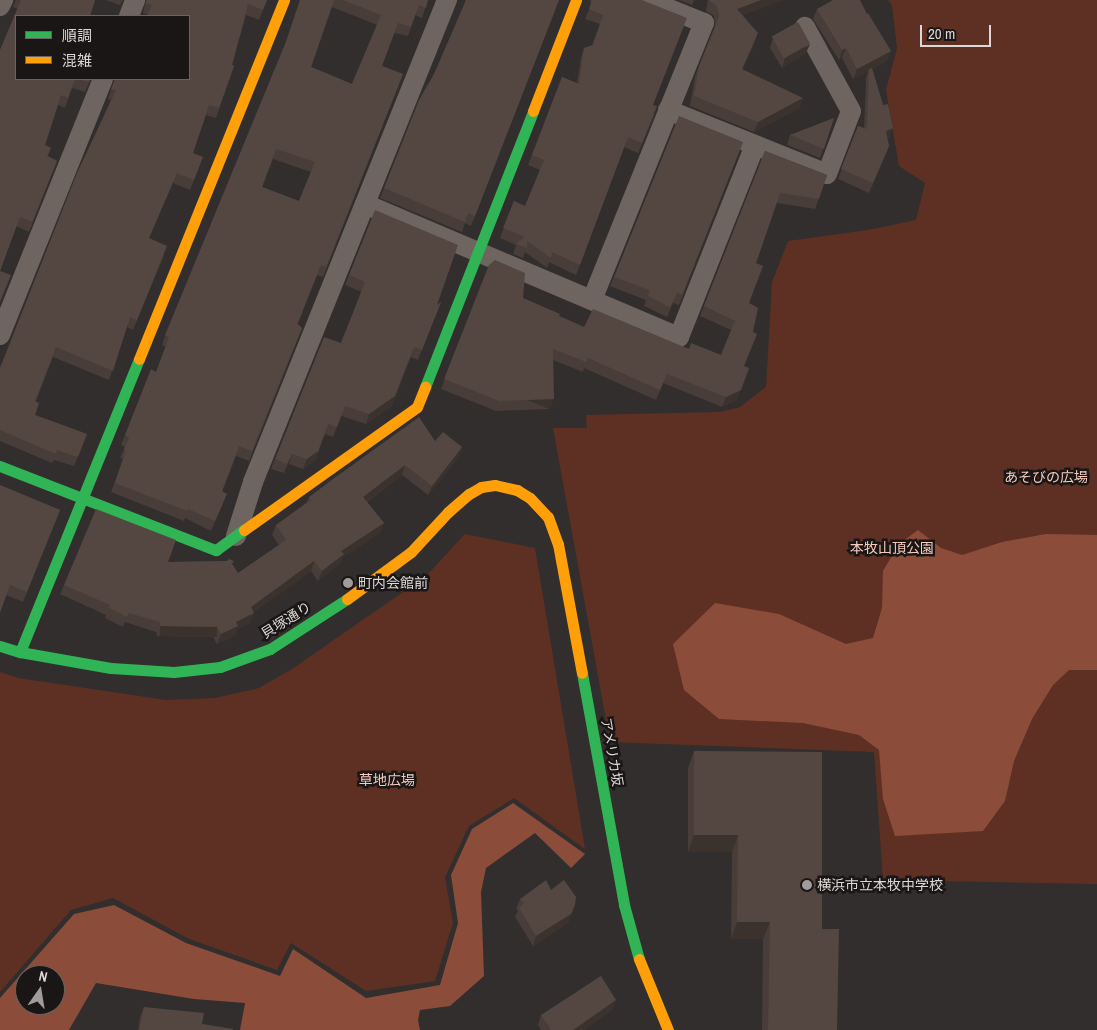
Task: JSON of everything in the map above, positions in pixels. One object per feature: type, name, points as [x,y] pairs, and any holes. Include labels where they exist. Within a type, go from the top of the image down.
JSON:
[{"type":"street","points":[[0,6],[3,0]]},
{"type":"street","points":[[129,15],[135,0]]},
{"type":"street","points":[[20,652],[84,498],[284,0]]},
{"type":"street","points":[[236,536],[253,482],[447,0]]},
{"type":"street","points":[[0,466],[216,550],[417,407],[576,0]]},
{"type":"street","points":[[592,300],[704,23],[646,0]]},
{"type":"street","points":[[668,110],[827,174],[852,111],[805,27]]},
{"type":"street","points":[[0,334],[103,80]]},
{"type":"street","points":[[365,204],[679,337],[755,145]]},
{"type":"street","name":"貝塚通り","points":[[0,646],[20,652],[111,668],[174,672],[220,667],[270,649],[337,606],[411,552],[448,512],[469,494],[481,487],[495,485],[517,490]]},
{"type":"street","name":"アメリカ坂","points":[[517,490],[530,498],[548,517],[558,544],[624,905],[641,966],[668,1030]]},
{"type":"green space","name":"本牧山頂公園","points":[[888,0],[1097,0],[1097,884],[883,880],[874,752],[610,742],[553,428],[587,428],[586,415],[720,412],[740,407],[766,387],[772,282],[788,241],[868,230],[916,220],[925,183],[899,166],[886,90],[897,48],[892,5]]},
{"type":"green space","name":"草地広場","points":[[465,534],[535,548],[585,849],[514,798],[469,826],[445,877],[453,923],[435,981],[366,991],[291,943],[277,970],[189,939],[113,898],[71,910],[23,965],[15,965],[15,975],[0,992],[0,672],[18,678],[166,700],[215,698],[259,688],[292,669],[426,576]]},
{"type":"shaded area","points":[[918,530],[941,548],[962,555],[1002,542],[1046,534],[1097,535],[1097,670],[1069,670],[1053,685],[1032,719],[1014,761],[1005,801],[983,831],[895,836],[883,799],[879,750],[859,735],[803,723],[719,719],[684,690],[673,644],[715,603],[779,614],[846,644],[873,638],[882,608],[883,571],[899,544]]},
{"type":"shaded area","points":[[513,803],[585,854],[571,868],[535,833],[486,868],[481,892],[484,976],[450,1006],[420,1010],[418,1020],[420,1030],[240,1030],[245,1003],[194,999],[96,983],[69,1030],[0,1030],[0,998],[15,981],[15,1015],[65,1015],[65,965],[29,965],[74,914],[114,905],[186,943],[280,976],[293,949],[366,998],[440,985],[458,923],[451,875],[472,829]]},
{"type":"building","points":[[21,0],[95,0],[90,15],[15,15],[15,80],[75,80],[68,98],[61,95],[45,145],[51,148],[47,156],[57,161],[32,222],[20,217],[0,271],[0,50]]},
{"type":"building","points":[[147,0],[267,0],[263,10],[248,4],[232,65],[234,66],[219,108],[209,105],[193,153],[203,157],[194,180],[177,173],[149,238],[167,246],[137,320],[130,317],[113,371],[56,347],[35,401],[39,403],[35,415],[87,434],[78,457],[57,450],[56,454],[0,430],[0,368],[77,173],[116,90],[111,89],[115,80],[190,80],[190,15],[147,15],[152,5],[146,3]]},
{"type":"building","points":[[300,0],[334,0],[311,67],[352,84],[381,15],[343,0],[428,0],[426,8],[419,5],[411,27],[398,23],[382,66],[403,74],[326,267],[321,265],[297,324],[302,328],[252,451],[239,446],[222,491],[227,494],[215,521],[188,509],[187,511],[115,483],[126,450],[124,449],[129,438],[125,435],[151,369],[156,372],[169,337],[165,335],[286,42]],"holes":[[[276,149],[315,162],[299,201],[262,187]]]},
{"type":"building","points":[[466,0],[559,0],[475,216],[468,213],[465,222],[384,188],[419,100],[434,74]]},
{"type":"building","points":[[592,0],[642,0],[687,18],[653,105],[657,106],[642,143],[628,137],[580,265],[552,252],[551,258],[527,241],[527,248],[516,244],[525,237],[503,228],[514,201],[525,206],[544,160],[532,155],[562,77],[579,84],[584,48],[593,45],[603,15],[589,9]]},
{"type":"building","points":[[710,0],[761,0],[737,9],[758,33],[742,69],[803,98],[758,122],[694,96],[699,66],[719,17],[717,6]]},
{"type":"building","points":[[833,0],[860,0],[891,51],[857,69],[846,48],[842,50],[817,9]]},
{"type":"building","points":[[798,22],[810,44],[784,58],[772,37]]},
{"type":"building","points":[[872,68],[883,105],[888,104],[893,128],[886,131],[889,146],[873,183],[841,169],[858,126],[867,129],[869,69]]},
{"type":"building","points":[[679,116],[743,142],[682,295],[677,293],[670,307],[648,296],[650,290],[614,277]]},
{"type":"building","points":[[834,118],[824,149],[790,135]]},
{"type":"building","points":[[765,151],[827,175],[819,199],[780,193],[756,263],[763,266],[749,303],[758,308],[753,332],[757,334],[744,366],[749,368],[741,390],[726,397],[667,374],[660,390],[588,358],[586,362],[553,349],[554,399],[499,401],[444,379],[489,265],[495,260],[525,273],[523,298],[584,327],[593,309],[689,349],[691,343],[721,355],[735,321],[704,306]]},
{"type":"building","points":[[375,210],[458,245],[437,305],[441,302],[422,350],[414,347],[395,396],[369,414],[345,406],[337,427],[328,424],[318,451],[307,459],[292,454],[287,464],[275,459],[324,337],[341,343],[365,282],[349,275]]},
{"type":"building","points":[[0,271],[11,275],[0,302]]},
{"type":"building","points":[[419,417],[435,441],[443,432],[462,447],[432,486],[405,465],[363,497],[384,523],[341,551],[344,554],[322,571],[314,561],[251,607],[254,613],[236,622],[238,626],[221,634],[217,627],[160,626],[160,622],[129,613],[127,617],[109,608],[110,605],[64,585],[96,509],[176,540],[168,562],[227,561],[229,559],[234,561],[232,564],[238,573],[286,540],[276,525],[311,500],[309,497]]},
{"type":"building","points":[[0,485],[60,510],[27,592],[10,585],[0,613]]},
{"type":"building","points":[[694,751],[822,752],[822,929],[839,929],[837,1030],[768,1030],[770,922],[737,922],[738,835],[694,835]]},
{"type":"building","points":[[546,880],[551,890],[564,880],[576,897],[575,905],[571,914],[536,936],[519,908],[524,903],[520,899]]},
{"type":"building","points":[[601,976],[616,1000],[573,1030],[551,1030],[541,1015]]},
{"type":"building","points":[[144,1007],[204,1013],[202,1024],[233,1030],[139,1030]]},
{"type":"traffic: fast","points":[[425,387],[533,111]]},
{"type":"traffic: fast","points":[[20,652],[139,359]]},
{"type":"traffic: fast","points":[[0,466],[216,550],[244,530]]},
{"type":"traffic: fast","points":[[0,646],[20,652],[111,668],[174,672],[220,667],[270,649],[347,599]]},
{"type":"traffic: fast","points":[[582,673],[624,905],[639,959]]},
{"type":"traffic: slow","points":[[139,359],[284,0]]},
{"type":"traffic: slow","points":[[533,111],[576,0]]},
{"type":"traffic: slow","points":[[244,530],[417,407],[425,387]]},
{"type":"traffic: slow","points":[[347,599],[411,552],[448,512],[469,494],[481,487],[495,485],[517,490],[530,498],[548,517],[558,544],[582,673]]},
{"type":"traffic: slow","points":[[639,959],[668,1030]]},
{"type":"place","name":"町内会館前","points":[[348,583]]},
{"type":"place","name":"横浜市立本牧中学校","points":[[807,885]]},
{"type":"park label","name":"あそびの広場","points":[[1046,477]]}]
